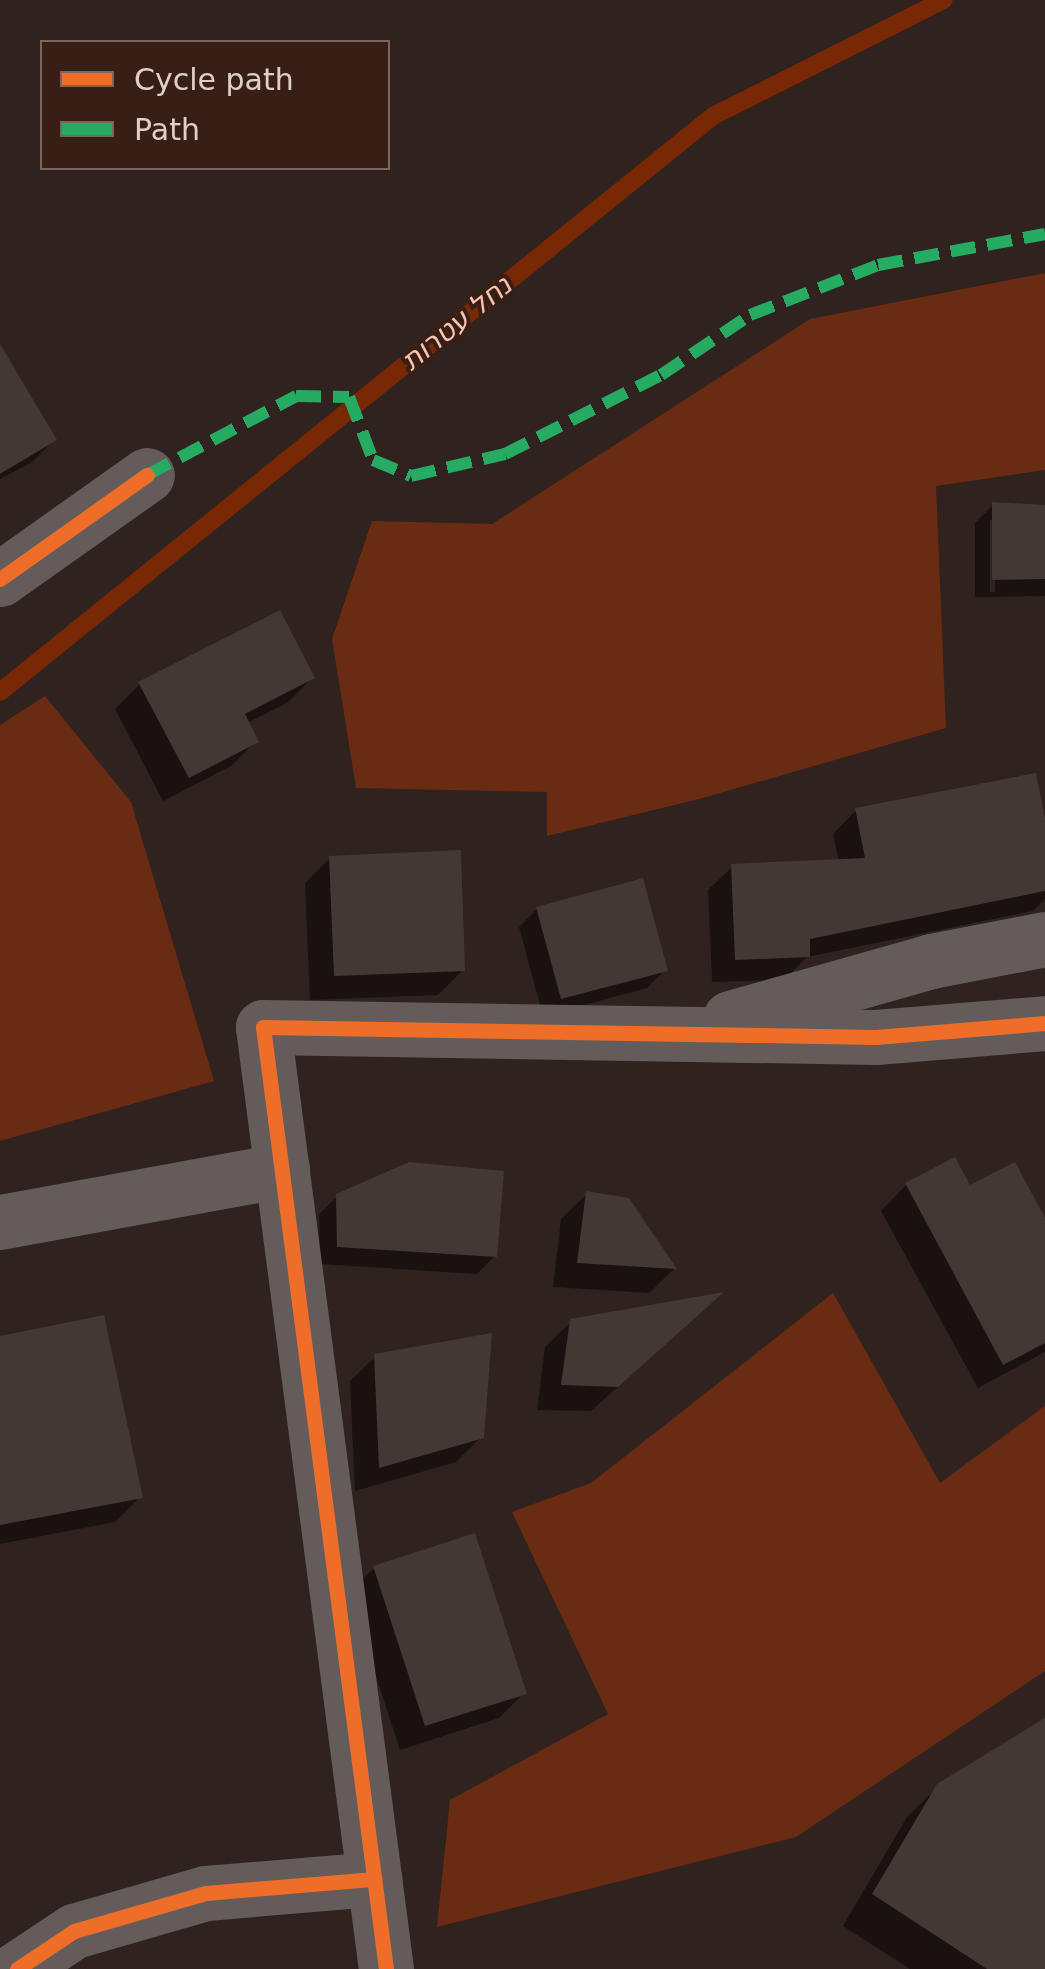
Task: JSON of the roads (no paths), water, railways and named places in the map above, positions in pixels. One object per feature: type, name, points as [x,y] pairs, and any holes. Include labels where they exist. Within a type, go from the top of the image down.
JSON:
[{"type":"street","points":[[0,579],[146,475]]},
{"type":"street","points":[[664,1036],[932,961],[1045,939]]},
{"type":"street","points":[[386,1969],[263,1027],[876,1037],[1045,1023]]},
{"type":"street","points":[[0,1222],[282,1170]]},
{"type":"street","points":[[17,1969],[74,1931],[206,1894],[374,1880]]},
{"type":"waterway","name":"נחל עטרות","points":[[0,692],[713,116],[944,0]]}]
